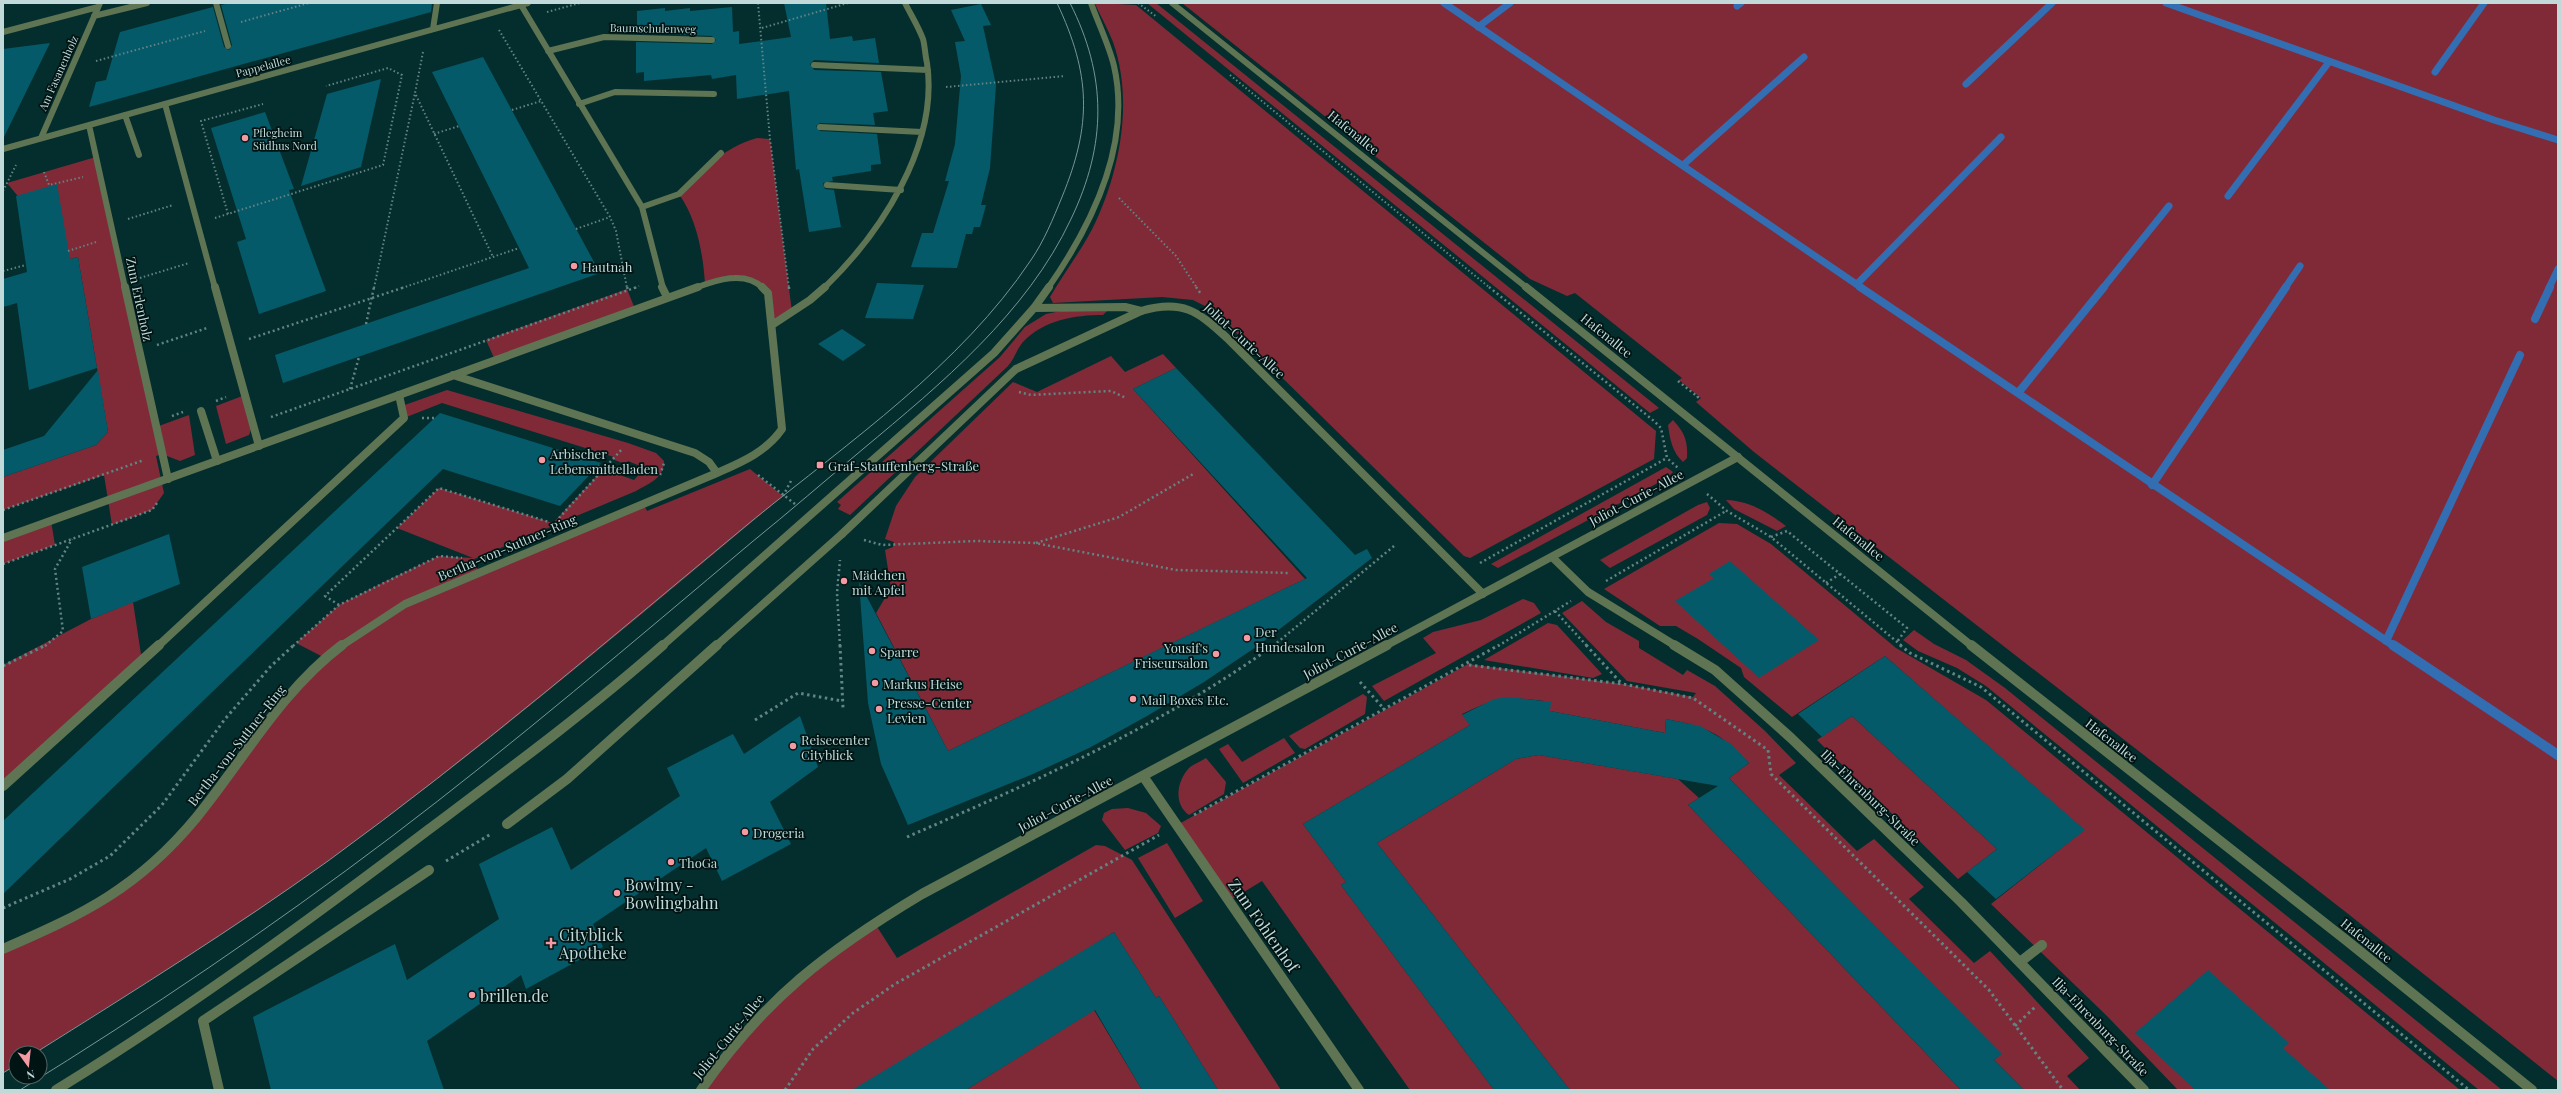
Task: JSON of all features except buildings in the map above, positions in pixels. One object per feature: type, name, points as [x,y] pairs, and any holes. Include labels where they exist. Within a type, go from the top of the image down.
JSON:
[{"type":"street","points":[[94,16],[147,3]]},
{"type":"street","points":[[216,3],[228,46]]},
{"type":"street","points":[[433,29],[437,3]]},
{"type":"street","name":"Pappelallee","points":[[3,149],[528,3]]},
{"type":"street","points":[[772,325],[815,296],[847,263],[876,228],[901,190],[922,132],[928,88],[928,70],[918,26],[906,3]]},
{"type":"street","points":[[56,1090],[130,1045],[332,903],[594,704],[935,407],[994,353],[1034,308],[1073,252],[1104,183],[1115,140],[1118,102],[1114,66],[1091,3]]},
{"type":"street","name":"Hafenallee","points":[[1172,3],[1869,561],[1935,617],[2346,940],[2532,1090]]},
{"type":"street","points":[[3,32],[99,5]]},
{"type":"street","name":"Am Fasanenholz","points":[[40,138],[99,5]]},
{"type":"street","points":[[521,5],[642,207],[646,219],[658,280],[667,297]]},
{"type":"street","name":"Baumschulenweg","points":[[548,51],[604,37],[712,40]]},
{"type":"street","points":[[814,65],[928,70]]},
{"type":"street","points":[[579,104],[615,92],[714,94]]},
{"type":"street","points":[[165,104],[259,446]]},
{"type":"street","points":[[125,115],[139,155]]},
{"type":"street","name":"Zum Erlenholz","points":[[89,125],[168,479]]},
{"type":"street","points":[[820,127],[922,132]]},
{"type":"street","points":[[642,207],[679,194],[721,153]]},
{"type":"street","points":[[827,185],[901,190]]},
{"type":"street","name":"Bertha-von-Suttner-Ring","points":[[3,538],[667,297],[713,282],[734,278],[748,278],[760,283],[768,293],[782,429],[776,439],[764,450],[717,473],[405,604],[370,624],[326,658],[282,703],[195,819],[164,852],[132,881],[104,901],[3,949]]},
{"type":"street","name":"Joliot-Curie-Allee","points":[[507,824],[567,779],[842,534],[1016,369],[1156,305],[1176,304],[1195,310],[1227,338],[1483,594]]},
{"type":"street","points":[[1034,308],[1126,307],[1141,311]]},
{"type":"street","points":[[452,375],[695,453],[709,462],[717,473]]},
{"type":"street","points":[[3,786],[142,661],[392,430],[404,418],[399,395]]},
{"type":"street","points":[[201,411],[217,461]]},
{"type":"street","name":"Joliot-Curie-Allee","points":[[701,1090],[763,1009],[811,966],[865,928],[922,894],[1738,457]]},
{"type":"street","name":"Ilja-Ehrenburg-Straße","points":[[1552,557],[1588,592],[1715,670],[1797,744],[2020,962],[2144,1090]]},
{"type":"street","name":"Zum Fohlenhof","points":[[1144,776],[1359,1090]]},
{"type":"street","points":[[219,1090],[203,1021],[430,870]]},
{"type":"street","points":[[2020,962],[2042,945]]},
{"type":"path","points":[[72,67],[309,3]]},
{"type":"path","points":[[758,3],[762,28],[770,139],[789,289]]},
{"type":"path","points":[[762,28],[848,3]]},
{"type":"path","points":[[1138,3],[1161,20]]},
{"type":"path","points":[[490,14],[610,217],[616,232],[627,289],[635,309]]},
{"type":"path","points":[[366,324],[424,47],[420,33]]},
{"type":"path","points":[[198,224],[382,165],[402,74],[388,68],[326,86]]},
{"type":"path","points":[[1229,75],[1661,428],[1667,458],[1480,563]]},
{"type":"path","points":[[928,88],[1065,76]]},
{"type":"path","points":[[415,93],[493,257]]},
{"type":"path","points":[[512,110],[541,101]]},
{"type":"path","points":[[228,214],[201,121],[263,104]]},
{"type":"path","points":[[434,134],[459,126]]},
{"type":"path","points":[[3,191],[18,161]]},
{"type":"path","points":[[1104,183],[1176,256],[1201,294],[1205,305],[1195,310]]},
{"type":"path","points":[[111,224],[191,200]]},
{"type":"path","points":[[576,229],[610,217]]},
{"type":"path","points":[[68,251],[114,236]]},
{"type":"path","points":[[231,345],[519,248]]},
{"type":"path","points":[[124,283],[207,257]]},
{"type":"path","points":[[3,271],[26,265]]},
{"type":"path","points":[[139,350],[225,322]]},
{"type":"path","points":[[350,389],[359,357]]},
{"type":"path","points":[[997,387],[1031,395],[1111,392],[1126,398]]},
{"type":"path","points":[[554,524],[604,468],[639,434]]},
{"type":"path","points":[[3,510],[162,454]]},
{"type":"path","points":[[657,478],[662,472],[664,461]]},
{"type":"path","points":[[598,466],[604,468]]},
{"type":"path","points":[[1035,543],[1120,517],[1195,473]]},
{"type":"path","points":[[783,496],[792,479]]},
{"type":"path","points":[[338,605],[326,596],[439,488],[545,521]]},
{"type":"path","points":[[785,1090],[813,1049],[853,1013],[889,988],[1177,825],[1468,664],[1555,610],[1726,511],[1771,537],[1910,653],[1981,687],[2469,1090]]},
{"type":"path","points":[[1771,537],[1787,531],[1907,628],[1897,642]]},
{"type":"path","points":[[842,534],[837,593],[843,708]]},
{"type":"path","points":[[3,666],[42,648],[62,631],[55,569],[72,539]]},
{"type":"path","points":[[882,545],[977,541],[1035,543],[1176,570],[1290,574]]},
{"type":"path","points":[[907,838],[1110,746],[1187,703],[1257,658],[1394,546]]},
{"type":"path","points":[[3,908],[70,879],[110,856],[162,805],[225,719],[271,666],[338,605],[438,556],[467,558]]},
{"type":"path","points":[[1826,583],[1840,574]]},
{"type":"path","points":[[1555,610],[1623,684]]},
{"type":"path","points":[[1468,664],[1623,684],[1693,698],[1768,750],[1771,774],[1989,990],[2063,1090]]},
{"type":"path","points":[[1347,667],[1385,710]]},
{"type":"path","points":[[755,720],[798,693],[842,701]]},
{"type":"path","points":[[430,870],[507,824]]},
{"type":"path","points":[[2015,1026],[2050,993]]},
{"type":"path","points":[[2055,1090],[2060,1086]]},
{"type":"shaded area","points":[[1147,3],[1156,3],[1659,408],[1650,413]]},
{"type":"shaded area","points":[[1182,3],[2558,3],[2558,1081],[2347,913],[1754,452],[1696,402],[1701,398],[1679,380],[1682,378],[1575,293],[1567,296],[1530,279]]},
{"type":"shaded area","points":[[1095,4],[1136,5],[1656,431],[1654,459],[1470,558],[1464,556],[1213,310],[1193,300],[1162,297],[1053,303],[1050,297],[1087,239],[1097,219],[1112,177],[1122,132],[1122,86],[1119,64],[1113,42]]},
{"type":"shaded area","points":[[757,138],[770,139],[792,312],[772,325],[768,293],[748,278],[705,284],[701,249],[695,226],[679,194],[715,160],[734,147]]},
{"type":"shaded area","points":[[96,157],[156,427],[189,415],[195,455],[180,461],[162,454],[156,456],[164,493],[152,510],[112,525],[104,475],[3,510],[3,477],[96,445],[108,432],[78,257],[70,259],[7,183]]},
{"type":"shaded area","points":[[627,289],[635,309],[495,360],[486,340]]},
{"type":"shaded area","points":[[1108,310],[1103,315],[1081,316],[1060,320],[1040,328],[1023,342],[1008,366],[850,515],[838,509],[841,505],[837,502],[1000,357],[1025,327],[1046,314],[1061,311]]},
{"type":"shaded area","points":[[1163,354],[1176,368],[1133,389],[1305,579],[948,751],[876,613],[891,588],[885,550],[893,547],[894,542],[885,539],[896,506],[915,477],[1013,382],[1037,392],[1111,356],[1125,372]]},
{"type":"shaded area","points":[[447,390],[628,443],[656,453],[664,461],[662,472],[659,476],[636,491],[474,559],[479,573],[643,503],[647,511],[750,469],[783,496],[593,655],[464,759],[332,858],[207,944],[48,1045],[8,1045],[8,1070],[3,1073],[3,949],[62,923],[164,852],[325,658],[296,643],[339,605],[439,556],[473,558],[397,528],[439,488],[553,523],[607,465],[618,468],[614,473],[634,480],[645,468],[628,461],[625,464],[612,459],[614,457],[442,403],[404,418],[402,406]]},
{"type":"shaded area","points":[[245,395],[253,424],[249,435],[226,444],[216,406]]},
{"type":"shaded area","points":[[1673,420],[1680,428],[1686,441],[1687,458],[1683,462],[1676,454],[1671,440],[1668,425]]},
{"type":"shaded area","points":[[1666,467],[1673,472],[1667,478],[1498,568],[1491,564]]},
{"type":"shaded area","points":[[1726,500],[1751,505],[1758,508],[1786,526],[1777,531],[1734,509]]},
{"type":"shaded area","points":[[1707,502],[1710,508],[1707,515],[1610,568],[1600,560],[1698,505]]},
{"type":"shaded area","points":[[51,521],[55,545],[3,564],[3,538]]},
{"type":"shaded area","points":[[1719,523],[1737,524],[1771,544],[1896,648],[1986,700],[2460,1090],[2178,1090],[2107,1016],[1991,904],[2084,830],[1885,656],[1792,717],[1744,677],[1741,668],[1676,626],[1660,626],[1604,589]]},
{"type":"shaded area","points":[[1523,599],[1534,603],[1541,613],[1384,701],[1372,686],[1436,653],[1423,638],[1433,632],[1481,620]]},
{"type":"shaded area","points":[[1582,601],[1606,622],[1639,641],[1639,648],[1683,675],[1687,670],[1715,686],[1765,731],[1796,763],[1779,775],[1857,851],[1874,839],[1924,887],[1909,899],[1974,963],[1990,951],[2089,1058],[2067,1076],[2080,1090],[2024,1090],[1994,1060],[2001,1054],[1729,778],[1749,763],[1721,738],[1703,728],[1666,719],[1665,733],[1550,711],[1544,701],[1510,698],[1485,704],[1462,714],[1470,725],[1303,824],[1346,882],[1341,885],[1494,1090],[1410,1090],[1262,881],[1229,901],[1177,825],[1468,664],[1623,684],[1693,697],[1696,693],[1627,681],[1562,613]]},
{"type":"shaded area","points":[[133,602],[142,661],[3,786],[3,665],[91,619]]},
{"type":"shaded area","points":[[1548,623],[1557,625],[1602,674],[1593,678],[1484,660]]},
{"type":"shaded area","points":[[1914,630],[1934,644],[1966,660],[2005,688],[2502,1090],[2479,1090],[1986,686],[1957,668],[1918,651],[1903,640]]},
{"type":"shaded area","points":[[1363,694],[1367,697],[1365,714],[1305,749],[1300,748],[1289,736]]},
{"type":"shaded area","points":[[1852,716],[1997,849],[1958,879],[1817,740]]},
{"type":"shaded area","points":[[1284,738],[1295,753],[1243,783],[1219,749],[1228,744],[1242,762]]},
{"type":"shaded area","points":[[1539,755],[1678,779],[1699,798],[1688,805],[1960,1089],[1570,1090],[1377,843],[1516,759]]},
{"type":"shaded area","points":[[1206,758],[1226,782],[1224,794],[1189,815],[1181,805],[1178,792],[1182,779],[1189,768]]},
{"type":"shaded area","points":[[1128,808],[1146,813],[1161,826],[1158,833],[1125,850],[1102,820],[1104,813],[1112,809]]},
{"type":"shaded area","points":[[1167,843],[1203,901],[1175,918],[1138,858]]},
{"type":"shaded area","points":[[1096,845],[1105,846],[1132,860],[1281,1090],[1218,1090],[1159,996],[1156,998],[1114,932],[862,1090],[701,1090],[763,1009],[874,922],[897,958]]},
{"type":"shaded area","points":[[1094,1010],[1142,1090],[966,1090]]},
{"type":"waterway","points":[[1444,3],[1479,27]]},
{"type":"waterway","points":[[1479,27],[1510,3]]},
{"type":"waterway","points":[[1737,6],[1741,3]]},
{"type":"waterway","points":[[1966,84],[2052,3]]},
{"type":"waterway","points":[[2166,3],[2494,120],[2558,140]]},
{"type":"waterway","points":[[2435,72],[2484,3]]},
{"type":"waterway","points":[[1479,27],[1862,288]]},
{"type":"waterway","points":[[1683,165],[1804,57]]},
{"type":"waterway","points":[[2228,196],[2329,62]]},
{"type":"waterway","points":[[1857,284],[2001,137]]},
{"type":"waterway","points":[[2103,288],[2169,206]]},
{"type":"waterway","points":[[2285,288],[2300,266]]},
{"type":"waterway","points":[[2549,288],[2558,269]]},
{"type":"waterway","points":[[1860,287],[2153,484]]},
{"type":"waterway","points":[[2018,393],[2104,287]]},
{"type":"waterway","points":[[2153,484],[2286,287]]},
{"type":"waterway","points":[[2535,319],[2550,287]]},
{"type":"waterway","points":[[2386,641],[2520,355]]},
{"type":"waterway","points":[[2153,484],[2386,641]]},
{"type":"waterway","points":[[2386,641],[2394,646]]},
{"type":"waterway","points":[[2393,645],[2558,755]]},
{"type":"tram line","points":[[48,1045],[256,911],[328,861],[437,779],[596,651],[753,520],[865,431],[937,368],[971,334],[1003,298],[1031,260],[1040,245],[1052,222],[1062,197],[1072,171],[1079,146],[1083,123],[1084,100],[1081,77],[1076,53],[1057,3]]},
{"type":"tram line","points":[[20,1090],[209,968],[391,837],[573,692],[794,508],[922,399],[980,345],[1031,285],[1053,253],[1071,219],[1083,191],[1091,164],[1096,137],[1098,110],[1096,84],[1091,57],[1082,30],[1070,3]]},
{"type":"tram line","points":[[3,1073],[8,1070]]},
{"type":"place","name":"Pflegheim Südhus Nord","points":[[245,138]]},
{"type":"place","name":"Hautnah","points":[[574,266]]},
{"type":"place","name":"Arbischer Lebensmittelladen","points":[[542,460]]},
{"type":"place","name":"Graf-Stauffenberg-Straße","points":[[820,465]]},
{"type":"place","name":"Mädchen mit Apfel","points":[[844,581]]},
{"type":"place","name":"Der Hundesalon","points":[[1247,638]]},
{"type":"place","name":"Sparre","points":[[872,651]]},
{"type":"place","name":"Yousif's Friseursalon","points":[[1216,654]]},
{"type":"place","name":"Markus Heise","points":[[875,683]]},
{"type":"place","name":"Mail Boxes Etc.","points":[[1133,699]]},
{"type":"place","name":"Presse-Center Levien","points":[[879,709]]},
{"type":"place","name":"Reisecenter Cityblick","points":[[793,746]]},
{"type":"place","name":"Drogeria","points":[[745,832]]},
{"type":"place","name":"ThoGa","points":[[671,862]]},
{"type":"place","name":"Bowlmy - Bowlingbahn","points":[[617,893]]},
{"type":"place","name":"Cityblick Apotheke","points":[[551,943]]},
{"type":"place","name":"brillen.de","points":[[472,995]]}]
